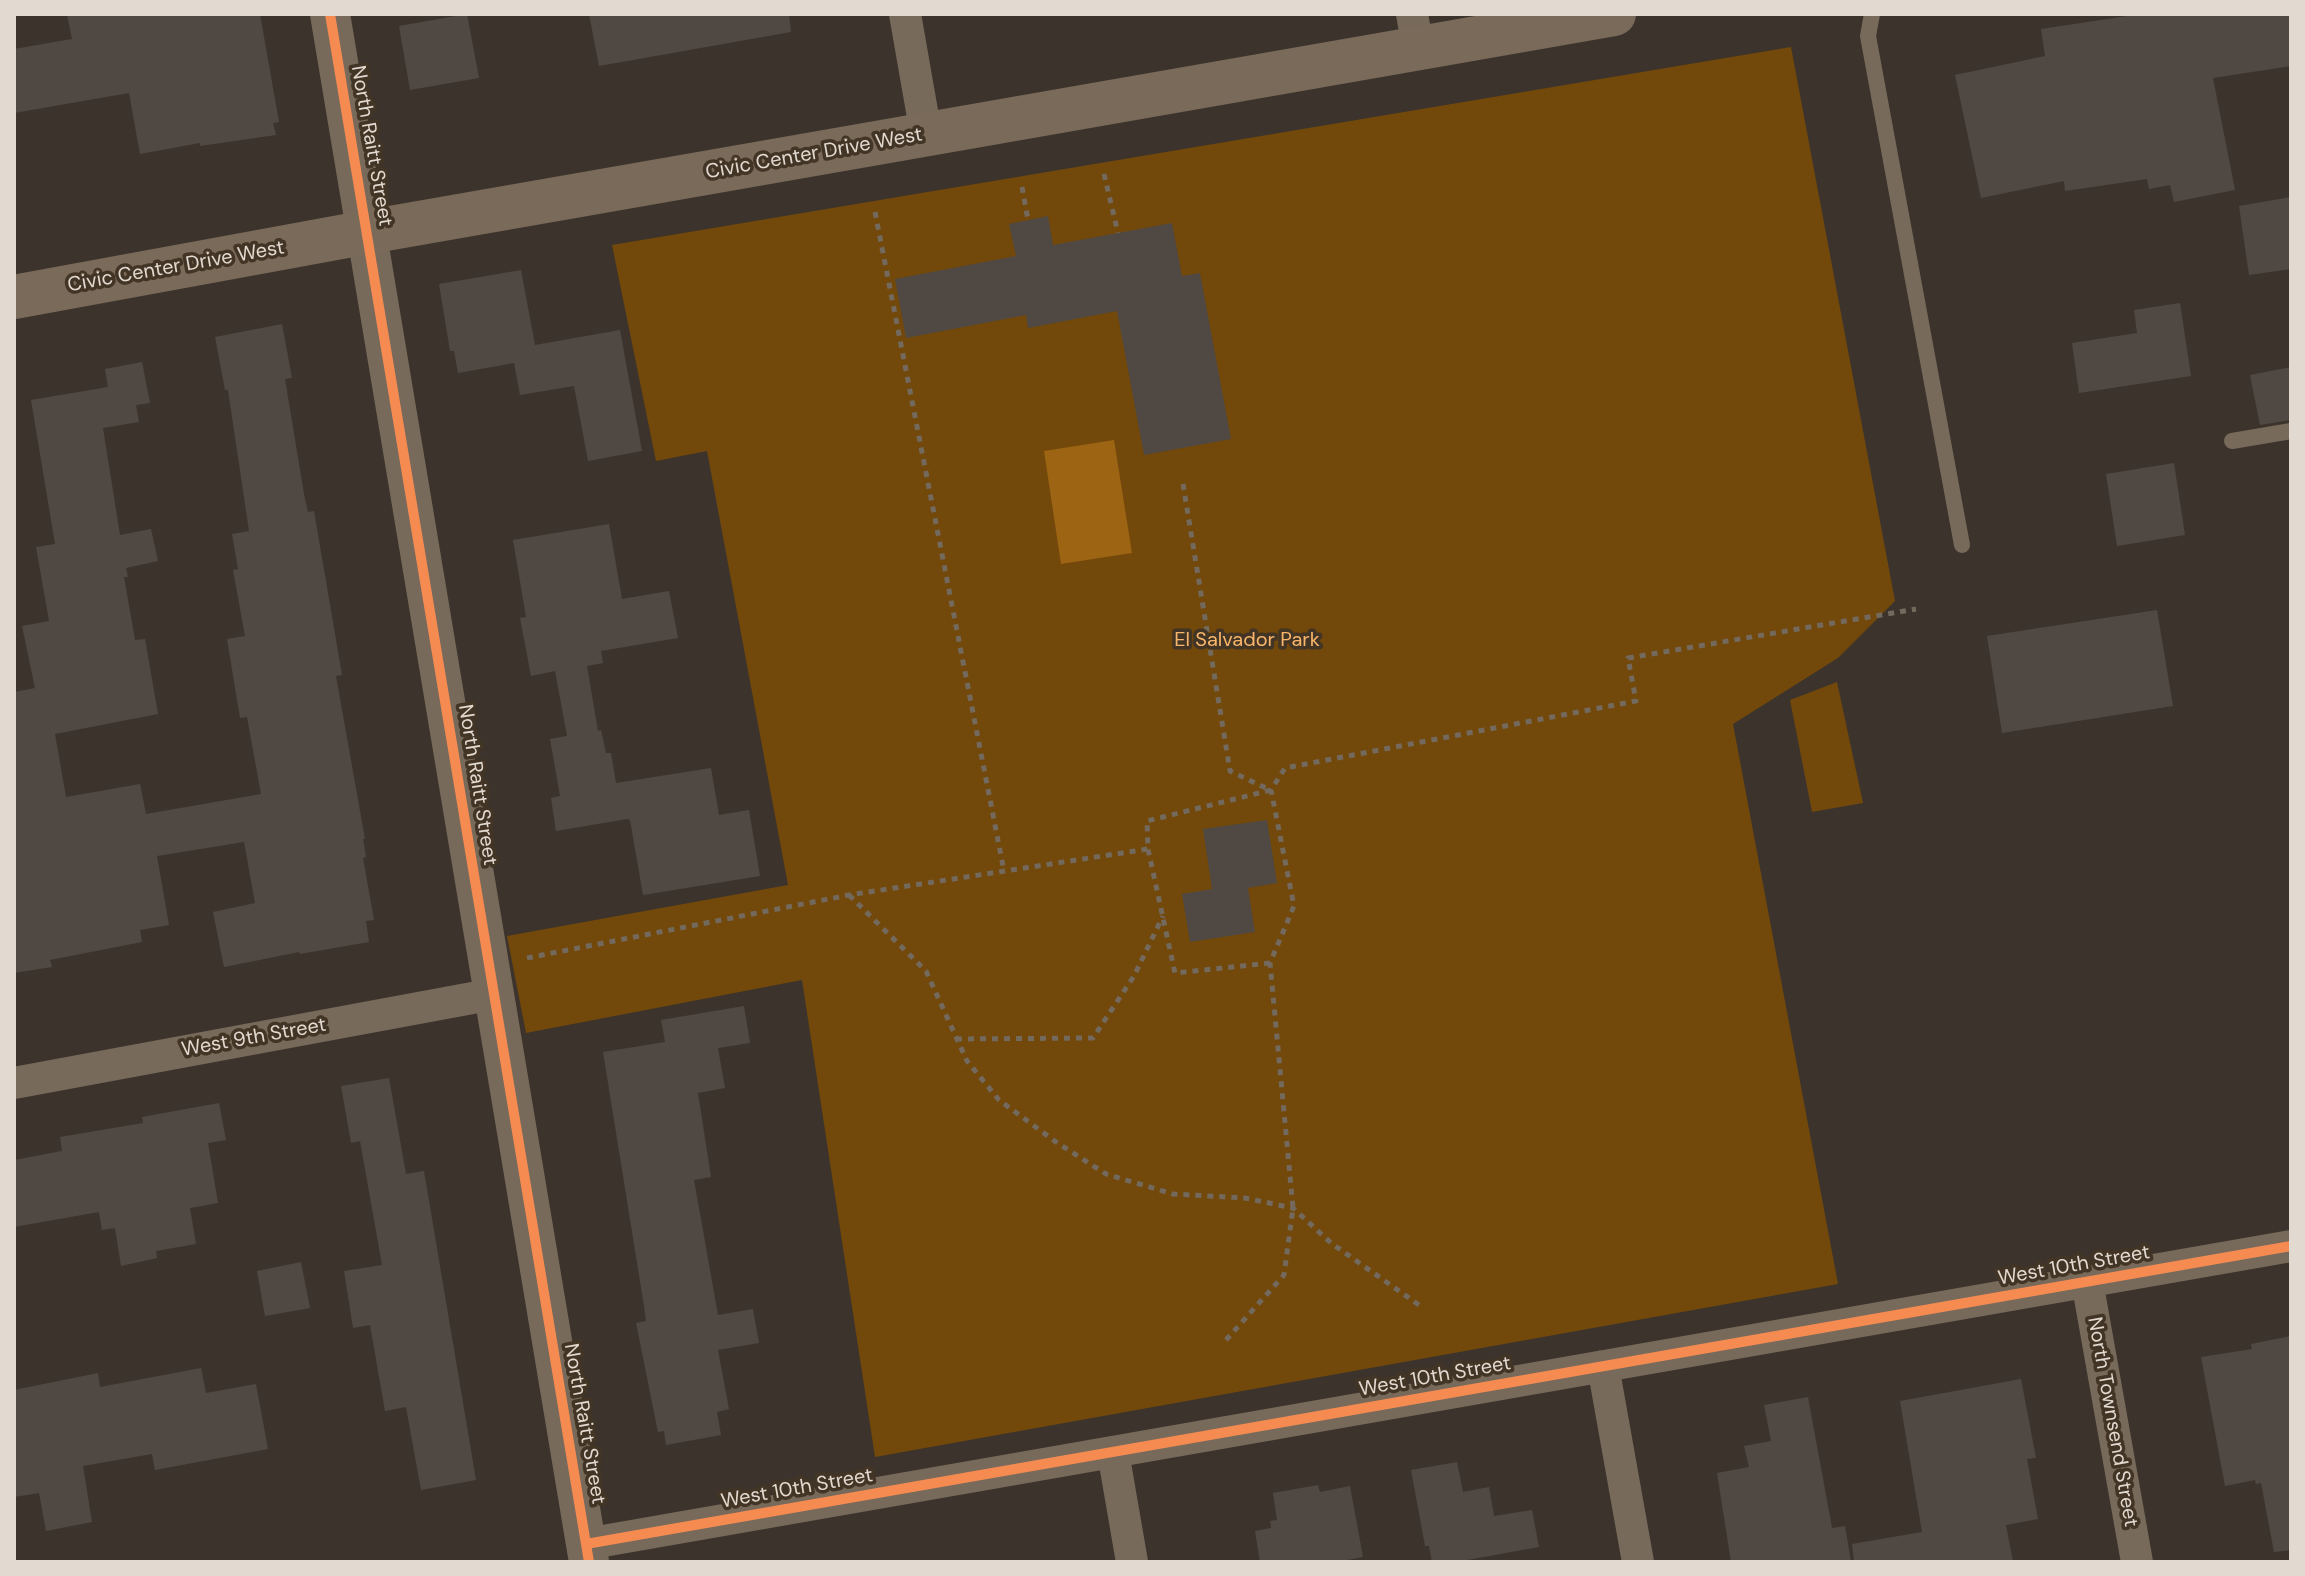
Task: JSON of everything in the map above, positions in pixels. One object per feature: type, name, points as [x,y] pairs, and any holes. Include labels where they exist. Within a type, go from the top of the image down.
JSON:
[{"type":"main road","name":"Civic Center Drive West","points":[[14,297],[926,134],[1415,31],[1614,14]]},
{"type":"street","name":"North Raitt Street","points":[[330,14],[503,978],[587,1553]]},
{"type":"street","points":[[905,14],[926,134]]},
{"type":"street","name":"West 9th Street","points":[[14,1083],[503,978]]},
{"type":"street","name":"West 10th Street","points":[[587,1553],[1113,1452],[2291,1246]]},
{"type":"street","name":"North Townsend Street","points":[[2087,1281],[2137,1562]]},
{"type":"street","points":[[1603,1366],[1638,1562]]},
{"type":"street","points":[[1113,1452],[1132,1562]]},
{"type":"lane","points":[[1872,14],[1868,36],[1962,545]]},
{"type":"lane","points":[[2232,441],[2291,431]]},
{"type":"path","points":[[1104,174],[1118,233]]},
{"type":"path","points":[[1022,187],[1028,220]]},
{"type":"path","points":[[875,212],[1004,871]]},
{"type":"path","points":[[1183,484],[1230,771],[1271,790]]},
{"type":"path","points":[[1270,963],[1175,973],[1148,849],[1147,821],[1271,790],[1285,768],[1636,701],[1628,658],[1916,609]]},
{"type":"path","points":[[1226,1340],[1284,1275],[1293,1208],[1270,963],[1294,906],[1271,790]]},
{"type":"path","points":[[503,978],[849,895],[1148,849]]},
{"type":"path","points":[[849,895],[926,971],[967,1061],[999,1100],[1106,1174],[1173,1194],[1245,1198],[1293,1208],[1331,1243],[1419,1305]]},
{"type":"path","points":[[956,1039],[1093,1038],[1134,976],[1163,916]]},
{"type":"green space","name":"El Salvador Park","points":[[1791,47],[1895,601],[1838,658],[1733,724],[1838,1284],[875,1457],[802,980],[526,1033],[507,936],[788,885],[707,451],[656,461],[612,245]]},
{"type":"green space","points":[[1837,682],[1863,803],[1812,812],[1790,700]]},
{"type":"shaded area","points":[[1114,440],[1132,553],[1061,564],[1044,451]]},
{"type":"building","points":[[67,14],[260,14],[279,122],[273,123],[276,135],[200,146],[200,143],[140,154],[129,93],[14,113],[14,49],[72,39]]},
{"type":"building","points":[[467,14],[479,78],[410,90],[399,26]]},
{"type":"building","points":[[589,14],[789,14],[791,32],[599,66]]},
{"type":"building","points":[[2141,14],[2291,14],[2291,66],[2213,78],[2235,190],[2174,202],[2170,185],[2149,189],[2147,179],[2065,191],[2064,181],[1981,198],[1955,75],[2045,56],[2041,29]]},
{"type":"building","points":[[2291,197],[2291,269],[2249,275],[2239,206]]},
{"type":"building","points":[[1048,216],[1053,245],[1172,223],[1182,276],[1200,273],[1231,439],[1144,455],[1117,311],[1028,328],[1026,315],[906,338],[895,279],[1016,256],[1009,224]]},
{"type":"building","points":[[521,270],[535,345],[620,330],[642,451],[588,461],[574,386],[520,395],[514,363],[458,373],[454,351],[450,351],[439,284]]},
{"type":"building","points":[[2180,303],[2191,376],[2079,393],[2072,343],[2137,333],[2134,310]]},
{"type":"building","points":[[282,324],[292,378],[285,379],[304,494],[308,512],[314,511],[342,675],[336,676],[365,839],[366,857],[363,858],[374,920],[366,921],[369,942],[224,967],[213,912],[255,903],[244,842],[157,856],[169,925],[140,930],[142,942],[50,960],[52,967],[14,973],[14,692],[35,688],[22,626],[49,621],[36,547],[55,544],[31,400],[108,387],[105,369],[142,362],[150,403],[136,405],[139,422],[103,428],[120,535],[151,529],[158,561],[126,568],[128,577],[124,577],[135,640],[145,639],[158,714],[55,734],[66,797],[140,784],[146,814],[261,794],[247,717],[240,718],[227,639],[245,636],[233,570],[238,569],[232,534],[249,531],[228,390],[225,390],[215,337]]},
{"type":"building","points":[[2291,367],[2291,420],[2260,425],[2250,375]]},
{"type":"building","points":[[2174,463],[2185,535],[2117,546],[2106,474]]},
{"type":"building","points":[[609,524],[622,599],[669,591],[678,638],[601,651],[603,663],[587,666],[598,731],[601,730],[606,753],[611,753],[616,783],[711,768],[719,815],[749,810],[760,876],[643,895],[630,820],[556,831],[551,798],[560,796],[550,739],[567,736],[555,671],[531,676],[520,618],[526,617],[513,540]]},
{"type":"building","points":[[2157,610],[2173,706],[2002,733],[1987,636]]},
{"type":"building","points":[[1267,820],[1277,883],[1248,888],[1255,932],[1190,942],[1182,894],[1212,889],[1203,829]]},
{"type":"building","points":[[744,1006],[750,1043],[718,1048],[725,1088],[698,1093],[711,1177],[694,1180],[718,1315],[753,1309],[759,1343],[718,1350],[729,1409],[717,1412],[721,1435],[666,1445],[664,1431],[658,1432],[636,1323],[646,1321],[603,1052],[665,1042],[661,1020]]},
{"type":"building","points":[[389,1078],[406,1174],[424,1171],[476,1480],[421,1490],[406,1407],[385,1411],[370,1325],[353,1328],[344,1271],[382,1265],[360,1141],[351,1143],[341,1086]]},
{"type":"building","points":[[219,1103],[226,1140],[208,1143],[218,1203],[190,1208],[196,1244],[156,1251],[157,1258],[121,1266],[115,1228],[102,1230],[99,1212],[14,1227],[14,1160],[62,1151],[60,1137],[143,1123],[142,1117]]},
{"type":"building","points":[[301,1262],[310,1308],[265,1316],[257,1271]]},
{"type":"building","points":[[2291,1336],[2291,1550],[2274,1552],[2261,1483],[2256,1484],[2255,1480],[2225,1486],[2201,1357],[2252,1349],[2251,1344]]},
{"type":"building","points":[[201,1368],[206,1393],[256,1384],[268,1449],[155,1470],[152,1454],[83,1466],[92,1522],[46,1531],[39,1493],[14,1497],[14,1390],[98,1373],[100,1387]]},
{"type":"building","points":[[2021,1379],[2036,1458],[2027,1459],[2038,1519],[2006,1525],[2013,1562],[1854,1562],[1852,1544],[1922,1532],[1900,1401]]},
{"type":"building","points":[[1808,1397],[1832,1528],[1845,1526],[1851,1562],[1731,1562],[1717,1473],[1749,1467],[1744,1446],[1771,1441],[1764,1405]]},
{"type":"building","points":[[1457,1462],[1463,1492],[1489,1487],[1494,1516],[1532,1510],[1539,1547],[1456,1562],[1432,1562],[1429,1546],[1425,1546],[1411,1470]]},
{"type":"building","points":[[1318,1485],[1320,1492],[1350,1486],[1363,1557],[1336,1562],[1260,1562],[1255,1531],[1271,1528],[1270,1521],[1277,1520],[1273,1493]]},
{"type":"cycle path","points":[[330,14],[589,1562]]},
{"type":"cycle path","points":[[586,1544],[2291,1246]]}]
